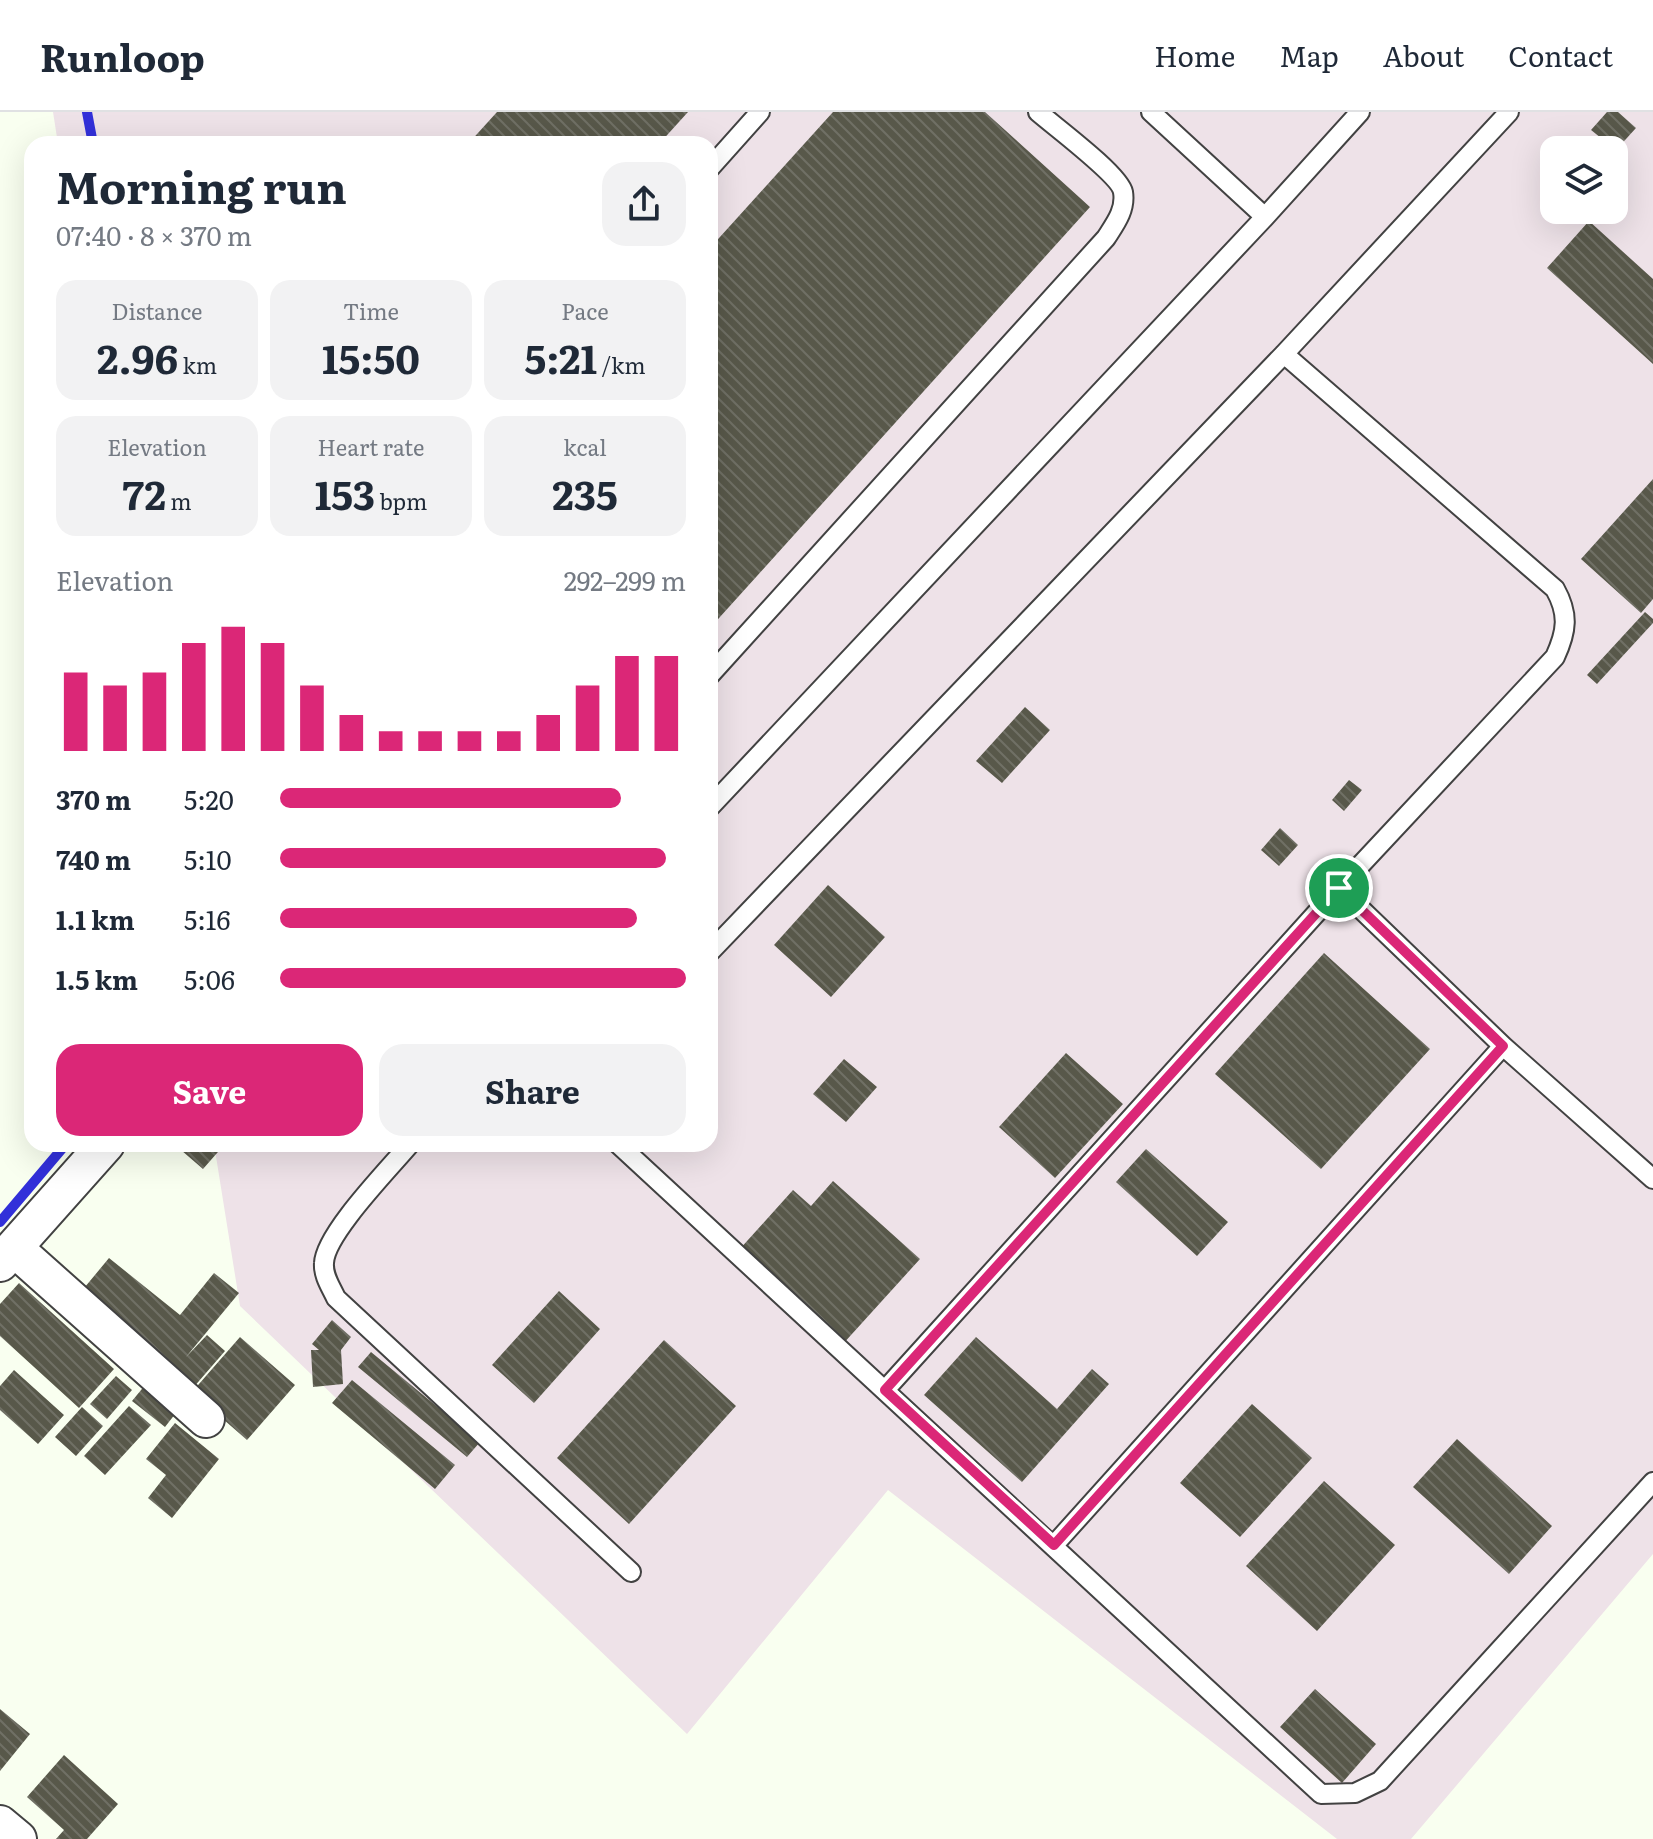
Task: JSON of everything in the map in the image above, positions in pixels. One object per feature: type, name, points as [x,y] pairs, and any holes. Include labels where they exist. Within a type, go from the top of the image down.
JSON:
[{"type":"street","points":[[99,1152],[7,1256],[206,1419]]},
{"type":"street","points":[[0,1824],[18,1839]]},
{"type":"lane","points":[[718,159],[760,112]]},
{"type":"lane","points":[[718,666],[1106,238],[1119,219],[1124,202],[1119,181],[1038,112]]},
{"type":"lane","points":[[1151,112],[1265,217]]},
{"type":"lane","points":[[718,798],[1360,112]]},
{"type":"lane","points":[[718,944],[1284,354],[1509,112]]},
{"type":"lane","points":[[885,1390],[1339,888],[1555,657],[1563,641],[1564,606],[1555,589],[1284,354]]},
{"type":"lane","points":[[1339,888],[1503,1046],[1653,1179]]},
{"type":"lane","points":[[1054,1545],[1503,1046]]},
{"type":"lane","points":[[403,1152],[330,1241],[323,1266],[336,1298],[631,1572]]},
{"type":"lane","points":[[627,1152],[1321,1794],[1355,1793],[1380,1781],[1653,1482]]},
{"type":"shaded area","points":[[53,112],[1653,112],[1653,1554],[1411,1839],[1337,1839],[888,1490],[687,1734],[240,1306],[215,1152],[718,1152],[718,136],[57,136]]},
{"type":"building","points":[[497,112],[688,112],[666,136],[475,136]]},
{"type":"building","points":[[833,112],[985,112],[1090,207],[718,619],[718,239]]},
{"type":"building","points":[[1607,112],[1618,112],[1636,128],[1628,137],[1598,136],[1591,130]]},
{"type":"building","points":[[1586,224],[1592,224],[1653,279],[1653,364],[1547,268]]},
{"type":"building","points":[[1653,479],[1653,599],[1641,613],[1581,559]]},
{"type":"building","points":[[1645,612],[1653,623],[1597,684],[1587,675]]},
{"type":"building","points":[[1025,707],[1050,730],[1002,783],[976,761]]},
{"type":"building","points":[[1349,780],[1362,790],[1344,811],[1332,800]]},
{"type":"building","points":[[1280,828],[1298,845],[1279,866],[1261,850]]},
{"type":"building","points":[[828,885],[885,937],[831,997],[774,945]]},
{"type":"building","points":[[1324,953],[1430,1049],[1321,1169],[1215,1074]]},
{"type":"building","points":[[1066,1053],[1123,1104],[1055,1178],[999,1127]]},
{"type":"building","points":[[844,1059],[877,1087],[846,1122],[813,1094]]},
{"type":"building","points":[[1146,1149],[1228,1222],[1197,1256],[1116,1182]]},
{"type":"building","points":[[183,1152],[218,1152],[203,1169]]},
{"type":"building","points":[[833,1181],[920,1259],[842,1345],[738,1251],[793,1190],[811,1206]]},
{"type":"building","points":[[109,1258],[180,1315],[214,1273],[239,1293],[186,1357],[207,1335],[225,1351],[186,1396],[80,1293]]},
{"type":"building","points":[[19,1283],[114,1369],[79,1408],[0,1336],[0,1304]]},
{"type":"building","points":[[559,1291],[600,1329],[534,1403],[492,1365]]},
{"type":"building","points":[[332,1320],[351,1337],[341,1350],[343,1384],[313,1387],[311,1350],[319,1350],[312,1344]]},
{"type":"building","points":[[240,1337],[295,1385],[247,1440],[192,1392]]},
{"type":"building","points":[[976,1337],[1057,1409],[1092,1369],[1109,1384],[1022,1482],[924,1395]]},
{"type":"building","points":[[664,1340],[736,1406],[629,1524],[557,1458]]},
{"type":"building","points":[[371,1352],[480,1442],[467,1457],[358,1367]]},
{"type":"building","points":[[14,1370],[64,1415],[38,1444],[0,1410],[0,1386]]},
{"type":"building","points":[[116,1376],[132,1390],[107,1419],[90,1404]]},
{"type":"building","points":[[352,1380],[455,1465],[435,1489],[332,1403]]},
{"type":"building","points":[[146,1384],[179,1409],[165,1427],[132,1401]]},
{"type":"building","points":[[1252,1404],[1312,1458],[1240,1537],[1180,1483]]},
{"type":"building","points":[[129,1406],[151,1425],[105,1475],[84,1456]]},
{"type":"building","points":[[82,1407],[103,1426],[76,1456],[55,1437]]},
{"type":"building","points":[[175,1423],[219,1459],[172,1518],[148,1498],[166,1475],[146,1459]]},
{"type":"building","points":[[1457,1439],[1552,1526],[1509,1574],[1413,1487]]},
{"type":"building","points":[[1324,1481],[1395,1545],[1317,1631],[1246,1566]]},
{"type":"building","points":[[1315,1689],[1376,1744],[1342,1783],[1280,1727]]},
{"type":"building","points":[[0,1709],[30,1734],[0,1771]]},
{"type":"building","points":[[64,1755],[118,1804],[87,1839],[56,1839],[64,1830],[27,1797]]},
{"type":"waterway","points":[[87,112],[92,136]]},
{"type":"waterway","points":[[0,1222],[59,1152]]},
{"type":"route","points":[[1339,888],[1503,1046],[1054,1545],[885,1390],[1339,888]]}]
